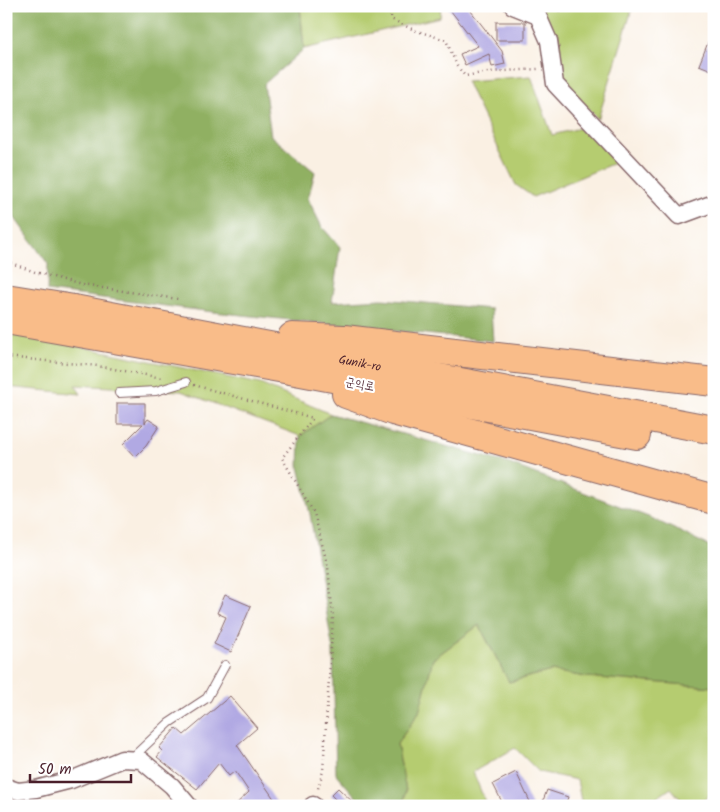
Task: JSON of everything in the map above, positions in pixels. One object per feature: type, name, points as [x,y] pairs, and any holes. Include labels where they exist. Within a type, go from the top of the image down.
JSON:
[{"type":"highway","name":"Gunik-ro","points":[[6,298],[714,430]]},
{"type":"highway","name":"군익로","points":[[6,320],[279,368],[714,450]]},
{"type":"highway","points":[[200,333],[344,339],[714,382]]},
{"type":"highway","points":[[279,368],[393,411],[714,500]]},
{"type":"street","points":[[513,6],[538,16],[549,41],[555,84],[679,216],[714,202]]},
{"type":"street","points":[[6,787],[18,791],[36,789],[71,780],[122,759],[141,760],[172,786],[189,806]]},
{"type":"lane","points":[[119,393],[156,392],[186,382]]},
{"type":"lane","points":[[130,760],[169,723],[207,698],[225,665]]},
{"type":"path","points":[[391,6],[391,19],[414,30],[446,40],[457,66],[465,76],[488,72],[552,68]]},
{"type":"path","points":[[559,6],[560,13]]},
{"type":"path","points":[[6,261],[35,272],[82,285],[178,299]]},
{"type":"path","points":[[6,357],[98,366],[186,382],[313,418],[282,458],[314,513],[328,567],[333,617],[323,771],[314,805]]},
{"type":"green space","points":[[6,6],[300,6],[304,49],[264,84],[271,136],[315,172],[308,199],[322,227],[340,247],[332,302],[382,299],[491,309],[493,341],[213,312],[47,291],[48,264],[6,206]]},
{"type":"green space","points":[[300,6],[441,6],[440,17],[304,49]]},
{"type":"green space","points":[[527,6],[633,6],[598,119],[562,82]]},
{"type":"green space","points":[[531,76],[552,135],[584,127],[619,161],[533,197],[516,185],[466,81]]},
{"type":"green space","points":[[6,331],[260,384],[331,414],[300,436],[181,391],[75,385],[81,394],[6,387]]},
{"type":"green space","points":[[331,414],[507,463],[651,518],[714,548],[714,687],[586,677],[551,671],[509,682],[479,625],[433,659],[419,712],[397,744],[406,791],[403,806],[364,806],[336,774],[333,651],[310,514],[299,467],[300,436]]},
{"type":"green space","points":[[479,625],[509,682],[551,671],[586,677],[714,687],[714,791],[698,806],[686,806],[671,788],[645,806],[582,806],[577,780],[539,772],[515,748],[473,772],[487,806],[403,806],[406,791],[397,744],[419,712],[433,659]]},
{"type":"building","points":[[447,6],[467,6],[502,51],[505,64],[492,67],[489,54],[465,65],[460,54],[478,46]]},
{"type":"building","points":[[496,22],[525,22],[525,40],[496,40]]},
{"type":"building","points":[[714,30],[714,71],[699,65]]},
{"type":"building","points":[[117,403],[145,403],[145,423],[148,419],[159,426],[146,446],[135,457],[123,444],[143,424],[117,424]]},
{"type":"building","points":[[225,595],[251,606],[231,652],[214,644],[226,617],[217,613]]},
{"type":"building","points":[[230,696],[257,728],[237,745],[279,806],[234,806],[249,792],[235,771],[229,776],[219,763],[197,789],[157,757],[162,751],[159,748],[176,728],[184,735]]},
{"type":"building","points":[[516,772],[532,806],[504,806],[493,784]]},
{"type":"building","points":[[338,788],[357,806],[342,806],[331,795]]},
{"type":"building","points":[[547,790],[568,797],[565,806],[541,806]]}]
